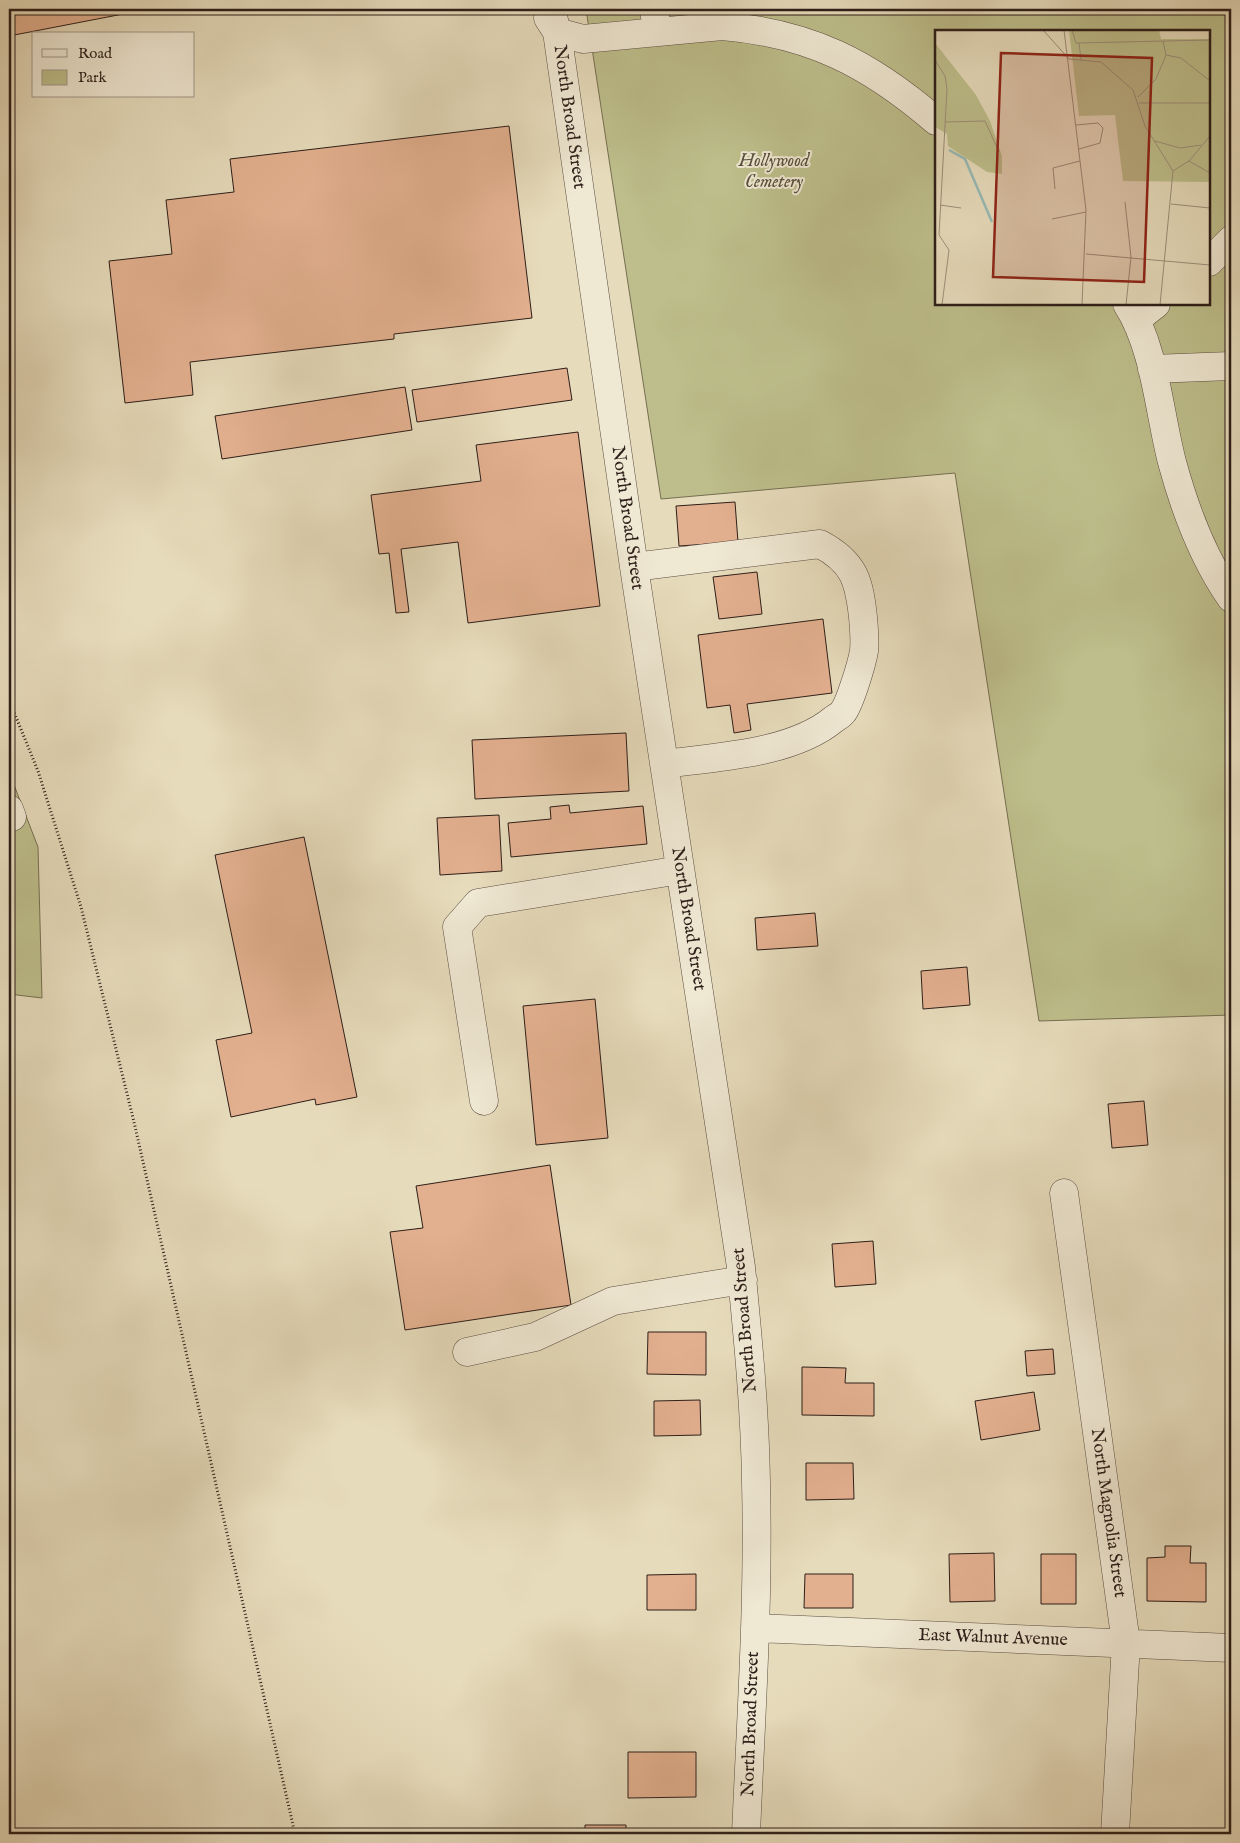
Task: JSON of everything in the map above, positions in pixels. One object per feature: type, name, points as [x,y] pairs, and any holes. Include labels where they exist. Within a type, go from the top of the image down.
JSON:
[{"type":"street","points":[[542,9],[554,20],[583,39],[656,20],[745,28],[794,38],[849,59],[913,101],[935,120]]},
{"type":"street","name":"North Broad Street","points":[[554,20],[634,567],[743,1280],[751,1374],[756,1483],[755,1628],[746,1834]]},
{"type":"street","points":[[1210,261],[1231,240]]},
{"type":"street","points":[[1140,309],[1172,462],[1198,539],[1231,598]]},
{"type":"street","points":[[1152,369],[1231,366]]},
{"type":"street","points":[[634,567],[820,544],[835,552],[851,568],[860,590],[864,652],[843,712],[825,727],[808,736],[757,751],[664,764]]},
{"type":"street","points":[[484,1101],[457,928],[478,903],[680,870]]},
{"type":"street","name":"North Magnolia Street","points":[[1064,1193],[1126,1643],[1115,1834]]},
{"type":"street","points":[[467,1352],[536,1337],[613,1301],[743,1280]]},
{"type":"street","name":"East Walnut Avenue","points":[[755,1628],[1231,1648]]},
{"type":"path","points":[[9,700],[38,772],[84,916],[134,1122],[295,1834]]},
{"type":"green space","name":"Hollywood Cemetery","points":[[586,9],[1231,9],[1231,1015],[1039,1021],[955,473],[661,499]]},
{"type":"green space","points":[[9,772],[38,847],[42,998],[9,994]]},
{"type":"building","points":[[9,9],[149,9],[9,36]]},
{"type":"building","points":[[509,126],[532,318],[394,334],[394,339],[190,362],[193,395],[125,403],[109,261],[172,254],[166,200],[234,192],[230,159]]},
{"type":"building","points":[[567,368],[572,400],[417,422],[412,390]]},
{"type":"building","points":[[405,387],[412,430],[222,459],[215,416]]},
{"type":"building","points":[[578,432],[600,606],[468,623],[458,542],[401,549],[409,612],[396,613],[389,553],[379,554],[371,495],[481,481],[476,445]]},
{"type":"building","points":[[735,502],[738,542],[679,546],[676,506]]},
{"type":"building","points":[[757,572],[762,614],[719,619],[713,577]]},
{"type":"building","points":[[823,619],[832,693],[747,704],[751,730],[734,733],[730,705],[707,708],[698,635]]},
{"type":"building","points":[[626,733],[629,791],[475,799],[472,740]]},
{"type":"building","points":[[569,805],[570,813],[643,806],[647,844],[511,857],[508,823],[551,819],[550,807]]},
{"type":"building","points":[[499,815],[502,871],[440,875],[437,818]]},
{"type":"building","points":[[304,837],[357,1097],[316,1105],[315,1099],[231,1117],[216,1040],[252,1033],[215,855]]},
{"type":"building","points":[[815,913],[818,946],[757,950],[755,918]]},
{"type":"building","points":[[967,967],[970,1005],[923,1009],[921,971]]},
{"type":"building","points":[[595,999],[608,1138],[536,1145],[523,1006]]},
{"type":"building","points":[[1144,1101],[1148,1145],[1112,1148],[1108,1104]]},
{"type":"building","points":[[550,1165],[571,1305],[405,1330],[390,1232],[423,1228],[416,1186]]},
{"type":"building","points":[[873,1241],[876,1284],[835,1287],[832,1244]]},
{"type":"building","points":[[648,1332],[706,1332],[706,1375],[647,1374]]},
{"type":"building","points":[[1053,1349],[1055,1374],[1027,1376],[1025,1351]]},
{"type":"building","points":[[802,1367],[846,1368],[845,1383],[874,1383],[874,1416],[802,1415]]},
{"type":"building","points":[[1034,1392],[1040,1430],[981,1440],[975,1401]]},
{"type":"building","points":[[700,1400],[701,1435],[654,1436],[654,1401]]},
{"type":"building","points":[[806,1463],[853,1463],[854,1499],[806,1500]]},
{"type":"building","points":[[1165,1546],[1191,1546],[1190,1563],[1206,1563],[1206,1602],[1147,1601],[1147,1558],[1165,1557]]},
{"type":"building","points":[[994,1553],[995,1601],[950,1602],[949,1554]]},
{"type":"building","points":[[1041,1554],[1076,1554],[1076,1604],[1041,1604]]},
{"type":"building","points":[[696,1574],[696,1610],[647,1610],[647,1575]]},
{"type":"building","points":[[805,1574],[853,1574],[853,1608],[804,1608]]},
{"type":"building","points":[[628,1752],[696,1752],[696,1797],[628,1798]]},
{"type":"building","points":[[585,1825],[626,1825],[626,1834],[585,1834]]}]
